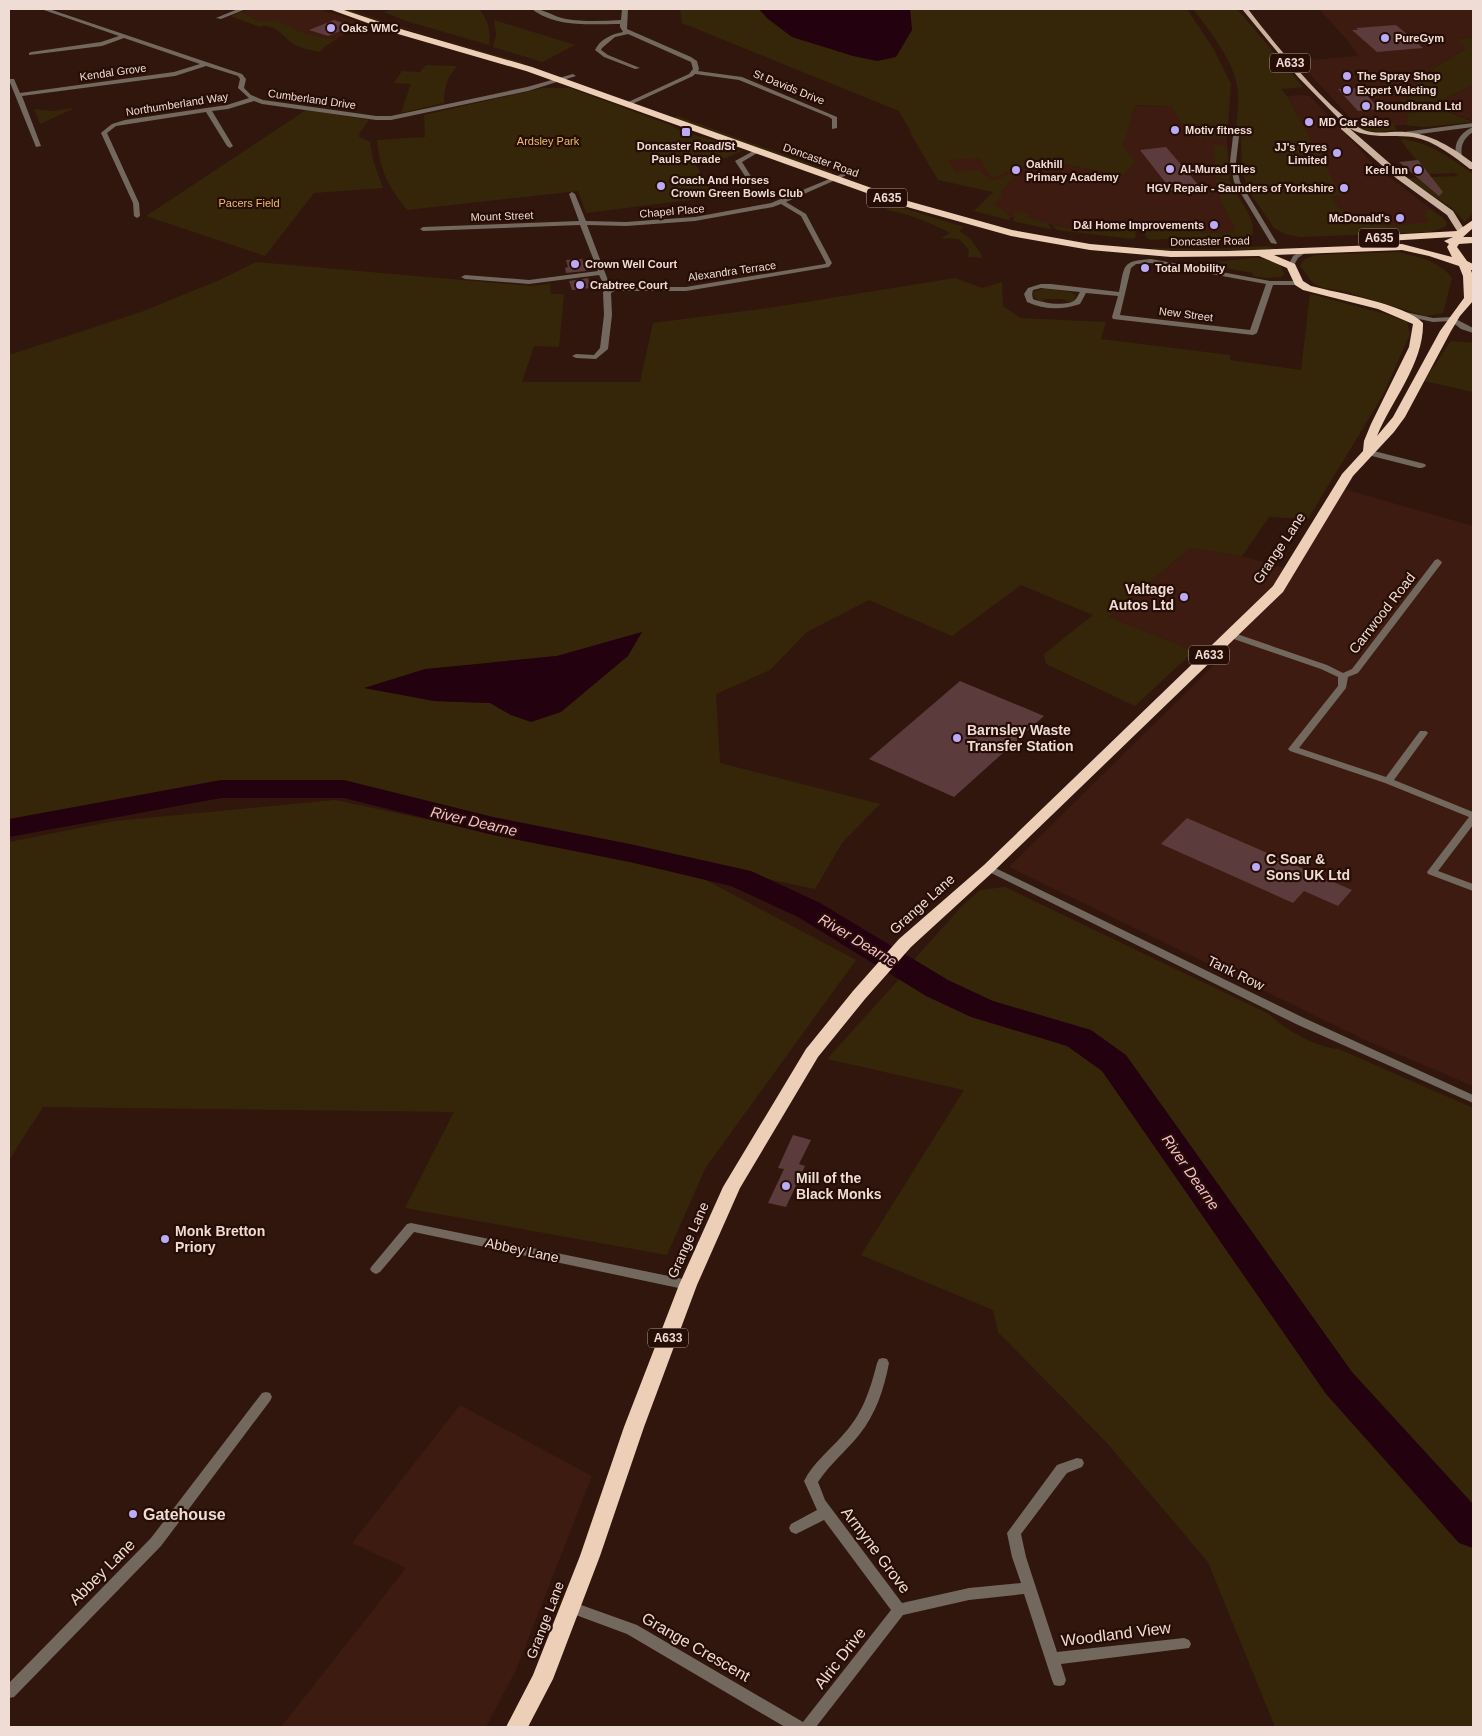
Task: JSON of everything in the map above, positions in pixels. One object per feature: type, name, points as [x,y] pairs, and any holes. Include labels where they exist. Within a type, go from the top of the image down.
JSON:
[{"type":"highway","name":"Doncaster Road","points":[[333,9],[558,79],[933,213],[1049,241],[1146,253],[1205,255],[1402,247],[1422,251],[1468,266]]},
{"type":"highway","name":"Doncaster Road","points":[[355,9],[573,76],[846,174],[956,211],[1006,224],[1069,236],[1164,245],[1298,241],[1318,245],[1459,236],[1473,240]]},
{"type":"highway","points":[[1468,266],[1453,251],[1452,247],[1459,236],[1473,223]]},
{"type":"highway","points":[[1274,243],[1283,247],[1331,249]]},
{"type":"highway","points":[[1257,253],[1279,259],[1290,266],[1299,283]]},
{"type":"highway","name":"A633","points":[[1468,266],[1471,297]]},
{"type":"highway","name":"A633","points":[[1299,283],[1313,290],[1378,307],[1411,318],[1419,325],[1414,346],[1372,435],[1367,452]]},
{"type":"highway","name":"Grange Lane","points":[[517,1727],[542,1679],[590,1556],[634,1427],[688,1285],[732,1187],[812,1053],[874,978],[906,943],[989,868],[1278,589],[1348,474],[1390,430],[1400,416],[1452,319],[1471,297]]},
{"type":"main road","name":"A633","points":[[1245,9],[1338,115],[1353,136],[1405,181],[1450,213],[1459,236]]},
{"type":"main road","name":"A633","points":[[1338,115],[1357,130],[1384,135],[1404,134],[1433,140],[1473,165]]},
{"type":"main road","points":[[1372,151],[1369,140],[1384,135]]},
{"type":"street","name":"Cumberland Drive","points":[[44,9],[240,75],[243,79],[241,88],[254,99],[270,104],[391,118],[528,89],[573,76]]},
{"type":"street","points":[[219,18],[243,9]]},
{"type":"street","points":[[535,9],[568,20],[623,22]]},
{"type":"street","points":[[625,9],[623,27],[628,32],[689,58],[695,64],[694,72],[628,104]]},
{"type":"street","points":[[628,32],[608,39],[598,50],[606,56],[637,68]]},
{"type":"street","points":[[31,54],[102,44],[124,36]]},
{"type":"street","name":"Kendal Grove","points":[[19,95],[175,74],[208,63]]},
{"type":"street","name":"St Davids Drive","points":[[694,72],[746,80],[835,118],[834,128]]},
{"type":"street","points":[[12,80],[38,146]]},
{"type":"street","name":"Northumberland Way","points":[[137,216],[136,203],[104,133],[107,128],[125,122],[235,106],[254,99]]},
{"type":"street","points":[[208,110],[230,146]]},
{"type":"street","points":[[1404,134],[1473,127]]},
{"type":"street","points":[[1461,158],[1459,143],[1473,127]]},
{"type":"street","points":[[1236,136],[1233,162],[1236,182],[1274,243]]},
{"type":"street","points":[[749,178],[738,161],[757,151]]},
{"type":"street","name":"Chapel Place","points":[[582,223],[626,224],[695,219],[744,211],[782,202],[846,174]]},
{"type":"street","points":[[465,277],[529,282],[600,274],[572,194]]},
{"type":"street","name":"Alexandra Terrace","points":[[600,274],[606,284],[614,288],[686,289],[814,270],[827,266],[829,262],[804,215],[782,202]]},
{"type":"street","name":"Mount Street","points":[[423,229],[582,223]]},
{"type":"street","points":[[1290,266],[1295,257],[1306,250]]},
{"type":"street","name":"Doncaster Road","points":[[1120,294],[1128,267],[1134,262],[1151,261],[1270,283],[1299,283]]},
{"type":"street","name":"New Street","points":[[1120,294],[1116,317],[1253,333],[1270,283]]},
{"type":"street","points":[[1084,291],[1080,300],[1072,305],[1034,302],[1030,300],[1028,294],[1030,289],[1041,286],[1120,294]]},
{"type":"street","points":[[576,356],[596,357],[604,349],[608,315],[607,292],[614,288]]},
{"type":"street","points":[[1378,307],[1433,320],[1452,319],[1473,331]]},
{"type":"street","points":[[1367,452],[1422,466]]},
{"type":"street","name":"Carrwood Road","points":[[1343,676],[1355,671],[1438,562]]},
{"type":"street","points":[[1231,635],[1324,666],[1343,676],[1343,686],[1293,750],[1388,781],[1473,815]]},
{"type":"street","points":[[1388,781],[1423,733]]},
{"type":"street","points":[[1473,819],[1432,872],[1473,888]]},
{"type":"street","name":"Tank Row","points":[[989,868],[1300,1021],[1473,1098]]},
{"type":"street","name":"Abbey Lane","points":[[376,1269],[411,1226],[688,1285]]},
{"type":"street","name":"Armyne Grove","points":[[883,1363],[876,1394],[864,1419],[848,1439],[821,1465],[811,1481],[819,1503],[899,1610]]},
{"type":"street","name":"Abbey Lane","points":[[9,1692],[156,1542],[266,1397]]},
{"type":"street","name":"Woodland View","points":[[1058,1680],[1014,1533],[1062,1469],[1078,1463]]},
{"type":"street","name":"Armyne Grove","points":[[796,1528],[826,1512]]},
{"type":"street","points":[[899,1610],[969,1594],[1029,1588]]},
{"type":"street","name":"Grange Crescent","points":[[570,1607],[632,1629],[798,1727]]},
{"type":"street","name":"Alric Drive","points":[[808,1727],[899,1610]]},
{"type":"street","name":"Woodland View","points":[[1052,1659],[1184,1644]]},
{"type":"shaded area","points":[[250,9],[320,9],[362,23],[319,52],[294,45],[280,31],[264,25],[260,27],[231,16]]},
{"type":"shaded area","points":[[759,9],[910,9],[912,30],[896,57],[877,61],[853,56],[792,37],[768,19]]},
{"type":"shaded area","points":[[1319,9],[1473,9],[1473,38],[1458,39],[1466,49],[1436,67],[1410,88],[1408,99],[1400,100],[1409,110],[1406,125],[1357,125],[1298,61],[1358,56],[1349,42]]},
{"type":"shaded area","points":[[1473,85],[1473,121],[1441,109],[1447,97]]},
{"type":"shaded area","points":[[1287,96],[1310,96],[1377,168],[1442,217],[1447,223],[1445,227],[1429,232],[1358,223],[1346,216],[1331,197],[1341,196]]},
{"type":"shaded area","name":"Oakhill Primary Academy","points":[[1134,105],[1171,106],[1176,116],[1196,138],[1227,138],[1229,178],[1233,190],[1223,206],[1236,228],[1232,232],[1146,235],[1143,231],[1116,236],[974,211],[993,192],[938,180],[909,132],[929,124],[1017,168],[1044,161],[1124,175],[1123,146]]},
{"type":"shaded area","points":[[1344,489],[1473,526],[1473,1086],[1365,1040],[1009,867],[1218,661],[1109,617],[1190,548],[1242,556],[1295,571]]},
{"type":"shaded area","points":[[642,632],[628,656],[561,712],[531,722],[511,715],[490,703],[434,701],[364,688],[425,669],[557,656]]},
{"type":"shaded area","points":[[460,1405],[592,1476],[516,1670],[486,1727],[281,1727],[406,1568],[352,1543]]},
{"type":"green space","points":[[347,9],[438,39],[344,10]]},
{"type":"green space","points":[[393,9],[479,9],[485,17],[488,26],[490,35],[489,45],[406,21],[384,12]]},
{"type":"green space","points":[[680,9],[759,9],[768,19],[912,30],[910,9],[1187,9],[1213,48],[1231,84],[1227,138],[1196,138],[1176,116],[1171,106],[1135,105],[1123,146],[1135,161],[1124,175],[1044,161],[1017,168],[994,178],[991,177],[980,158],[948,160],[955,172],[981,170],[988,179],[995,180],[1022,169],[1000,192],[1003,194],[993,205],[998,206],[1010,217],[1009,220],[974,211],[993,192],[938,180],[899,111],[682,23]]},
{"type":"green space","points":[[1193,9],[1237,9],[1303,87],[1281,89],[1287,96],[1342,196],[1331,197],[1346,216],[1353,215],[1359,223],[1389,226],[1430,222],[1425,216],[1426,210],[1431,210],[1442,217],[1447,223],[1445,227],[1429,232],[1300,237],[1285,234],[1274,228],[1250,193],[1242,171],[1241,134],[1236,130],[1238,91],[1232,68],[1221,47]]},
{"type":"green space","points":[[241,12],[261,22],[276,20],[303,33],[337,39],[319,52],[304,48],[295,45],[271,27],[260,27],[231,16]]},
{"type":"green space","points":[[494,20],[575,45],[542,62],[493,47],[496,35]]},
{"type":"green space","points":[[1473,38],[1473,85],[1447,97],[1441,109],[1473,122],[1424,127],[1406,125],[1409,110],[1399,99],[1408,99],[1410,88],[1436,67],[1466,49],[1457,39]]},
{"type":"green space","points":[[440,39],[524,63],[521,64]]},
{"type":"green space","points":[[426,65],[457,66],[447,83],[444,103],[401,113],[411,84],[394,83],[402,71],[420,72]]},
{"type":"green space","name":"Ardsley Park","points":[[543,88],[570,88],[670,125],[680,131],[713,140],[742,151],[726,158],[694,161],[713,197],[586,213],[578,191],[407,210],[394,193],[386,178],[377,140],[425,137],[424,115]]},
{"type":"green space","points":[[75,108],[40,124],[34,109],[52,111]]},
{"type":"green space","name":"Pacers Field","points":[[306,110],[369,120],[360,132],[359,137],[370,142],[373,160],[383,188],[314,193],[265,256],[146,216]]},
{"type":"green space","points":[[677,116],[832,172],[832,174],[674,118]]},
{"type":"green space","points":[[1395,123],[1396,130],[1381,131],[1366,130],[1357,125]]},
{"type":"green space","points":[[1401,139],[1430,147],[1473,174],[1473,213],[1465,222],[1453,209],[1408,178],[1458,176],[1454,173],[1429,174],[1410,153]]},
{"type":"green space","points":[[1214,144],[1227,147],[1230,180],[1215,177],[1214,147],[1212,147]]},
{"type":"green space","points":[[1215,179],[1230,181],[1252,222],[1252,236],[1230,241],[1190,238],[1150,240],[1146,237],[1144,231],[1175,226],[1186,217],[1193,228],[1201,230],[1201,233],[1233,232],[1235,228],[1223,206]]},
{"type":"green space","points":[[887,206],[906,209],[964,227],[959,231],[970,239],[983,258],[968,257],[969,250],[959,239],[941,238],[950,233],[919,219],[887,210]]},
{"type":"green space","points":[[1013,213],[1030,214],[1026,218],[1047,223],[1051,228],[1013,221],[1015,217]]},
{"type":"green space","points":[[1084,222],[1113,230],[1129,228],[1135,231],[1136,237],[1132,239],[1057,230],[1052,225],[1077,229]]},
{"type":"green space","points":[[1267,246],[1276,249],[1222,252],[1153,251],[1153,248],[1209,249]]},
{"type":"green space","points":[[1398,252],[1435,264],[1452,278],[1443,313],[1426,316],[1343,291],[1323,288],[1313,283],[1300,266],[1307,258],[1317,255]]},
{"type":"green space","points":[[1253,258],[1276,262],[1280,265],[1284,274],[1281,277],[1266,278],[1253,276],[1253,273],[1214,266],[1212,262]]},
{"type":"green space","points":[[256,262],[530,286],[550,284],[551,294],[564,294],[559,347],[534,346],[522,382],[640,382],[653,323],[775,307],[955,278],[982,288],[1002,282],[1003,306],[1020,318],[1106,322],[1101,339],[1230,355],[1230,360],[1301,370],[1310,294],[1382,313],[1407,322],[1410,334],[1383,395],[1308,519],[1269,517],[1242,556],[1190,548],[1109,617],[1194,651],[1135,706],[1046,664],[1044,654],[1093,615],[1021,585],[952,636],[869,600],[807,632],[770,670],[716,694],[720,763],[880,804],[842,843],[815,889],[343,789],[220,784],[9,822],[9,355],[141,312],[222,279]],"holes":[[[642,632],[511,715],[490,703],[434,701],[366,688],[494,662],[557,656]]]},
{"type":"green space","points":[[1045,288],[1071,292],[1076,296],[1074,301],[1070,302],[1063,299],[1042,299],[1046,302],[1039,301],[1032,295],[1033,292]]},
{"type":"green space","points":[[1451,341],[1473,343],[1473,392],[1424,381]]},
{"type":"green space","points":[[335,800],[700,877],[856,960],[706,1167],[667,1255],[405,1208],[454,1112],[43,1107],[9,1160],[9,842],[115,821]]},
{"type":"green space","points":[[1005,887],[1269,1014],[1292,1032],[1311,1042],[1339,1049],[1473,1108],[1473,1727],[1275,1727],[1208,1562],[1108,1444],[998,1332],[993,1310],[861,1255],[964,1090],[827,1059],[902,976],[970,1013],[1071,1043],[1115,1082],[1188,1189],[1360,1431],[1402,1478],[1409,1450],[1349,1381],[1119,1060],[1081,1032],[984,1002],[935,982],[911,963],[962,906],[980,890]]},
{"type":"building","name":"Oaks WMC","points":[[334,20],[353,26],[328,36],[309,30]]},
{"type":"building","name":"PureGym","points":[[1396,25],[1423,48],[1377,52],[1352,30],[1358,30],[1356,28]]},
{"type":"building","points":[[1361,88],[1379,109],[1358,111],[1338,89]]},
{"type":"building","name":"Al-Murad Tiles","points":[[1166,147],[1201,188],[1172,191],[1140,150]]},
{"type":"building","name":"Keel Inn","points":[[1418,160],[1443,192],[1439,196],[1399,162]]},
{"type":"building","name":"Crown Well Court","points":[[582,259],[586,271],[566,273],[565,268],[568,267],[566,260]]},
{"type":"building","name":"Crabtree Court","points":[[588,278],[591,288],[572,290],[569,281]]},
{"type":"building","name":"Barnsley Waste Transfer Station","points":[[960,681],[1044,716],[954,797],[869,759]]},
{"type":"building","name":"C Soar & Sons UK Ltd","points":[[1187,818],[1352,890],[1338,906],[1304,891],[1293,903],[1161,844]]},
{"type":"building","name":"Mill of the Black Monks","points":[[793,1135],[811,1140],[799,1164],[805,1166],[786,1207],[768,1203],[784,1169],[778,1168]]},
{"type":"waterway","name":"River Dearne","points":[[9,828],[221,789],[344,789],[493,826],[630,853],[740,878],[809,910],[937,988],[982,1009],[1079,1038],[1114,1063],[1339,1383],[1473,1531]]},
{"type":"place","name":"Oaks WMC","points":[[331,28]]},
{"type":"place","name":"PureGym","points":[[1385,38]]},
{"type":"place","name":"The Spray Shop","points":[[1347,76]]},
{"type":"place","name":"Expert Valeting","points":[[1347,90]]},
{"type":"place","name":"Roundbrand Ltd","points":[[1366,106]]},
{"type":"place","name":"MD Car Sales","points":[[1309,122]]},
{"type":"place","name":"Motiv fitness","points":[[1175,130]]},
{"type":"place","name":"Doncaster Road/St Pauls Parade","points":[[686,132]]},
{"type":"place","name":"JJ's Tyres Limited","points":[[1337,153]]},
{"type":"place","name":"Al-Murad Tiles","points":[[1170,169]]},
{"type":"place","name":"Oakhill Primary Academy","points":[[1016,170]]},
{"type":"place","name":"Keel Inn","points":[[1418,170]]},
{"type":"place","name":"Coach And Horses Crown Green Bowls Club","points":[[661,186]]},
{"type":"place","name":"HGV Repair - Saunders of Yorkshire","points":[[1344,188]]},
{"type":"place","name":"McDonald's","points":[[1400,218]]},
{"type":"place","name":"D&I Home Improvements","points":[[1214,225]]},
{"type":"place","name":"Crown Well Court","points":[[575,264]]},
{"type":"place","name":"Total Mobility","points":[[1145,268]]},
{"type":"place","name":"Crabtree Court","points":[[580,285]]},
{"type":"place","name":"Valtage Autos Ltd","points":[[1184,597]]},
{"type":"place","name":"Barnsley Waste Transfer Station","points":[[957,738]]},
{"type":"place","name":"C Soar & Sons UK Ltd","points":[[1256,867]]},
{"type":"place","name":"Mill of the Black Monks","points":[[786,1186]]},
{"type":"place","name":"Monk Bretton Priory","points":[[165,1239]]},
{"type":"place","name":"Gatehouse","points":[[133,1514]]}]
